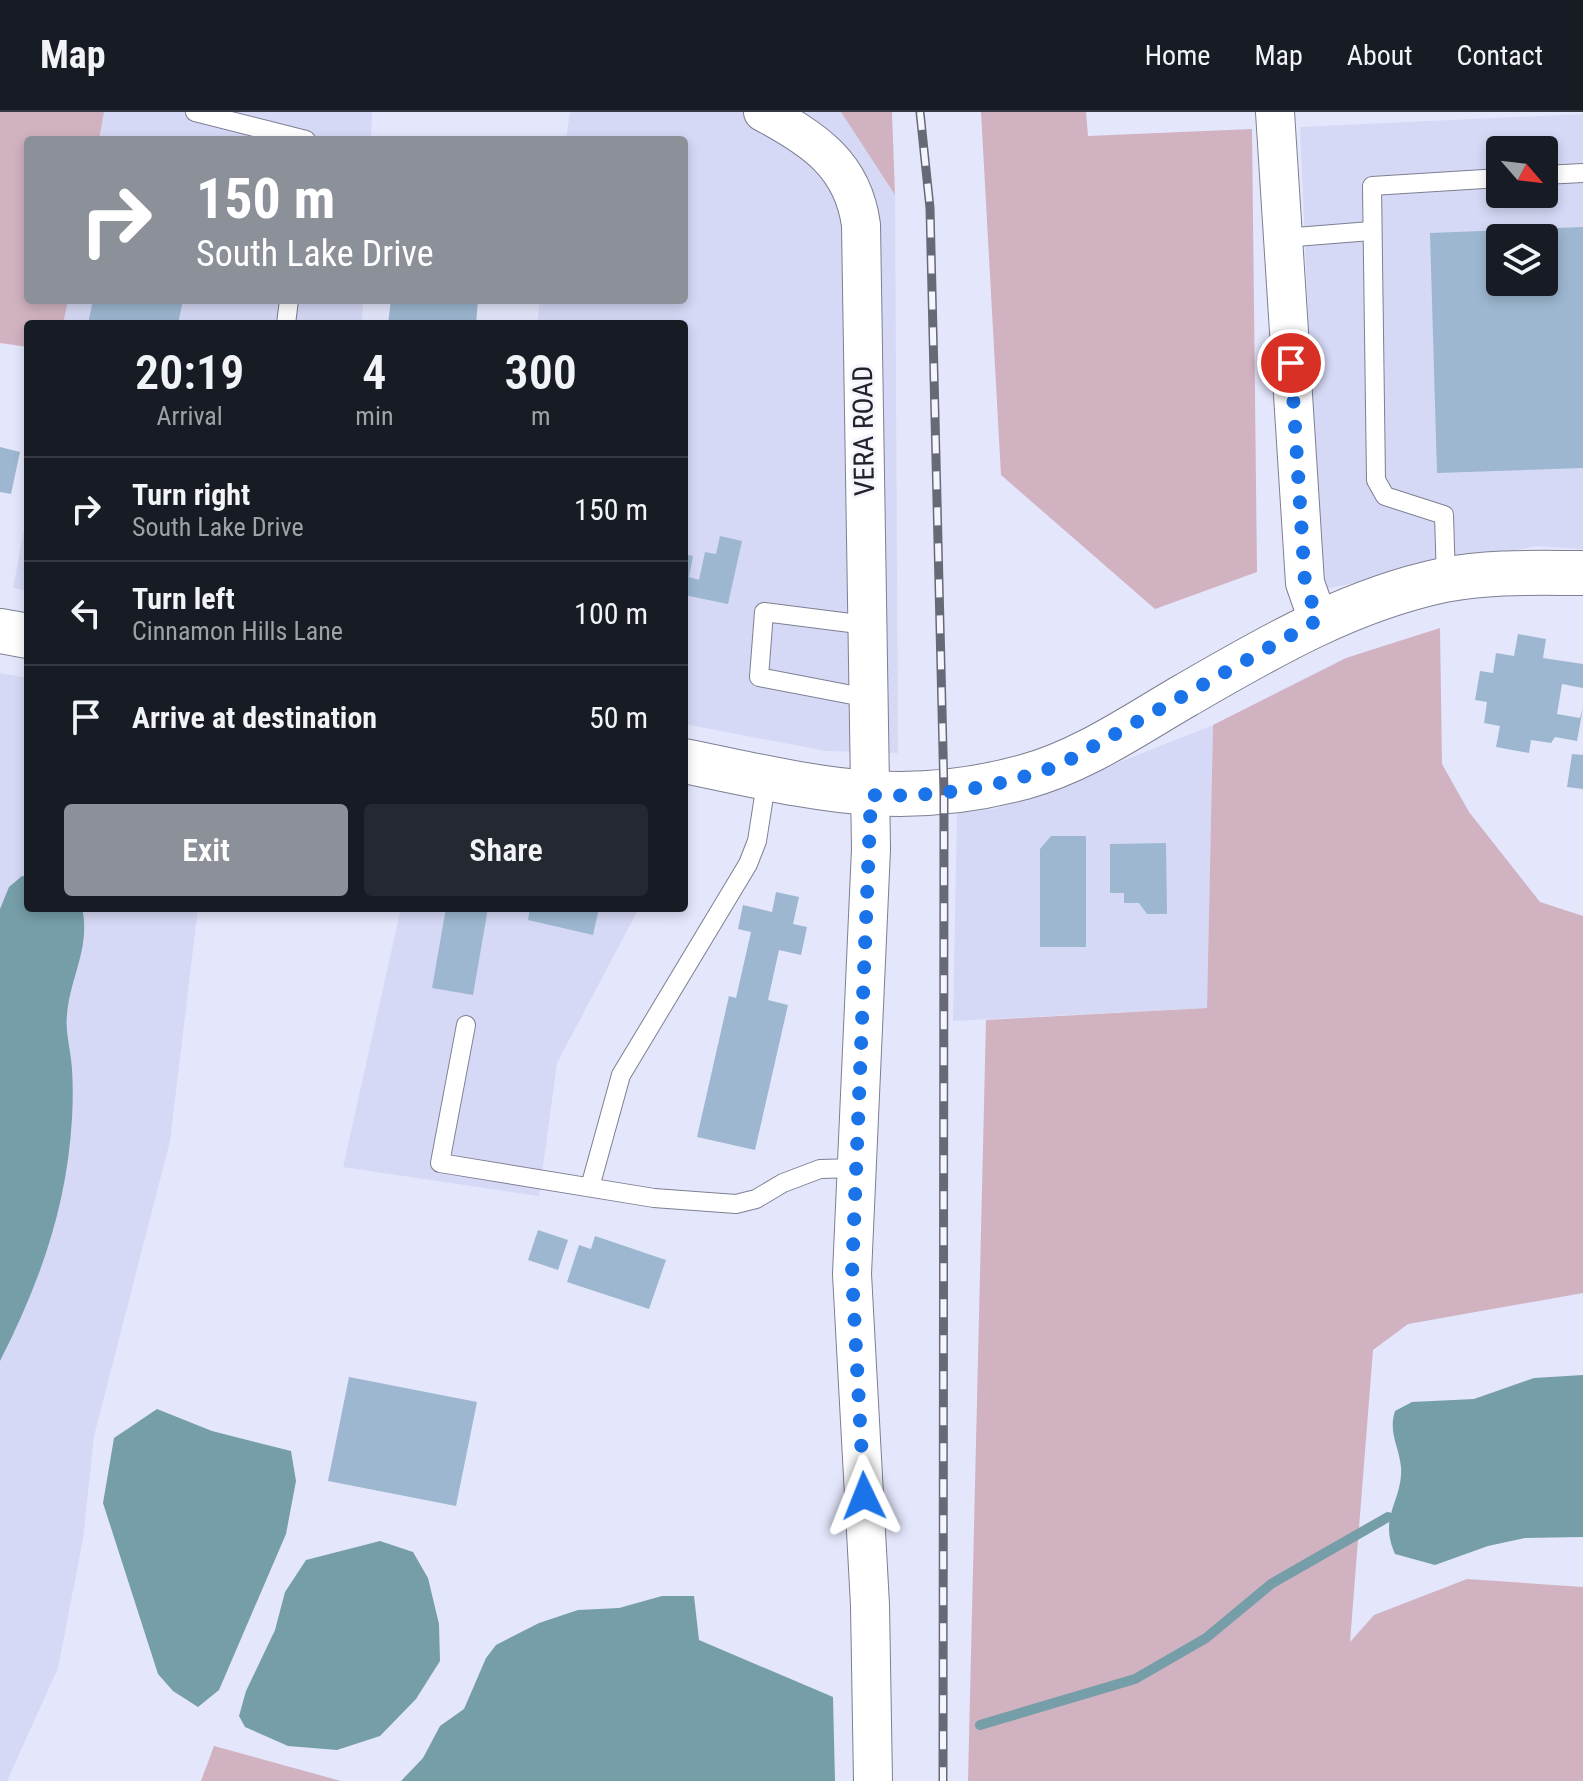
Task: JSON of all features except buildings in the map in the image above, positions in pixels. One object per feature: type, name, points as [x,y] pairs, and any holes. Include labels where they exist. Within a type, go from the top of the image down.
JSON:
[{"type":"main road","points":[[688,762],[871,795],[944,793],[1012,780],[1060,765],[1318,620],[1371,599],[1446,580],[1516,573],[1583,573]]},
{"type":"main road","points":[[0,631],[24,635]]},
{"type":"street","name":"VERA ROAD","points":[[763,112],[821,147],[842,171],[857,199],[861,225],[871,795],[852,1274],[871,1636],[873,1781]]},
{"type":"street","points":[[1275,112],[1305,583],[1318,620]]},
{"type":"lane","points":[[195,112],[290,136]]},
{"type":"lane","points":[[1558,174],[1583,173]]},
{"type":"lane","points":[[1446,580],[1444,515],[1426,506],[1385,496],[1376,480],[1372,186],[1486,179]]},
{"type":"lane","points":[[1283,238],[1371,231]]},
{"type":"lane","points":[[866,625],[764,612],[759,677],[868,698]]},
{"type":"lane","points":[[590,1187],[621,1075],[748,864],[757,841],[767,777]]},
{"type":"lane","points":[[466,1025],[440,1163],[654,1198],[736,1204],[756,1199],[783,1183],[820,1169],[857,1168]]},
{"type":"shaded area","points":[[0,112],[104,112],[100,136],[24,136],[24,304],[67,304],[64,320],[24,320],[24,346],[0,343]]},
{"type":"shaded area","points":[[104,112],[372,112],[371,136],[100,136]]},
{"type":"shaded area","points":[[570,112],[841,112],[895,195],[898,753],[826,751],[688,725],[688,320],[538,320],[540,304],[688,304],[688,136],[567,136]]},
{"type":"shaded area","points":[[841,112],[892,112],[895,195]]},
{"type":"shaded area","points":[[981,112],[1086,112],[1088,136],[1252,129],[1257,572],[1155,609],[1001,475]]},
{"type":"shaded area","points":[[1583,114],[1583,549],[1536,546],[1320,590],[1300,127]]},
{"type":"shaded area","points":[[67,304],[363,304],[362,320],[64,320]]},
{"type":"shaded area","points":[[24,530],[24,590],[13,588]]},
{"type":"shaded area","points":[[1440,628],[1442,764],[1469,812],[1540,902],[1583,916],[1583,1293],[1408,1324],[1373,1350],[1350,1642],[1374,1615],[1467,1579],[1583,1587],[1583,1781],[968,1781],[986,1020],[1207,1008],[1213,725],[1346,658]]},
{"type":"shaded area","points":[[0,673],[24,677],[24,912],[198,912],[170,1141],[94,1436],[83,1539],[58,1668],[7,1781],[0,1781]]},
{"type":"shaded area","points":[[1213,725],[1207,1008],[953,1021],[957,813],[993,809],[1029,798]]},
{"type":"shaded area","points":[[24,876],[24,912],[83,912],[84,936],[67,1015],[73,1100],[69,1151],[58,1213],[39,1273],[0,1361],[0,909],[9,887]]},
{"type":"shaded area","points":[[400,912],[637,912],[557,1063],[539,1196],[343,1167]]},
{"type":"shaded area","points":[[1583,1375],[1583,1537],[1525,1538],[1488,1546],[1435,1565],[1395,1554],[1389,1529],[1399,1490],[1401,1467],[1393,1433],[1395,1411],[1412,1402],[1474,1399],[1534,1378]]},
{"type":"shaded area","points":[[157,1409],[212,1431],[291,1451],[296,1481],[286,1534],[219,1690],[198,1707],[173,1691],[158,1674],[103,1503],[114,1438]]},
{"type":"shaded area","points":[[380,1541],[413,1552],[428,1578],[439,1624],[440,1661],[416,1699],[380,1736],[337,1750],[288,1746],[245,1727],[239,1716],[246,1691],[275,1630],[285,1592],[306,1560]]},
{"type":"shaded area","points":[[662,1596],[694,1596],[699,1640],[833,1697],[835,1781],[401,1781],[423,1758],[440,1726],[464,1709],[486,1658],[496,1645],[539,1623],[578,1610],[619,1608]]},
{"type":"shaded area","points":[[214,1746],[341,1781],[201,1781]]},
{"type":"waterway","points":[[980,1725],[1135,1679],[1206,1638],[1271,1584],[1388,1517]]},
{"type":"railway","points":[[920,112],[930,208],[944,793],[943,1781]]},
{"type":"route","points":[[864,1496],[852,1274],[871,795],[917,796],[976,788],[1022,778],[1060,765],[1097,747],[1318,620],[1305,583],[1291,363]]}]
